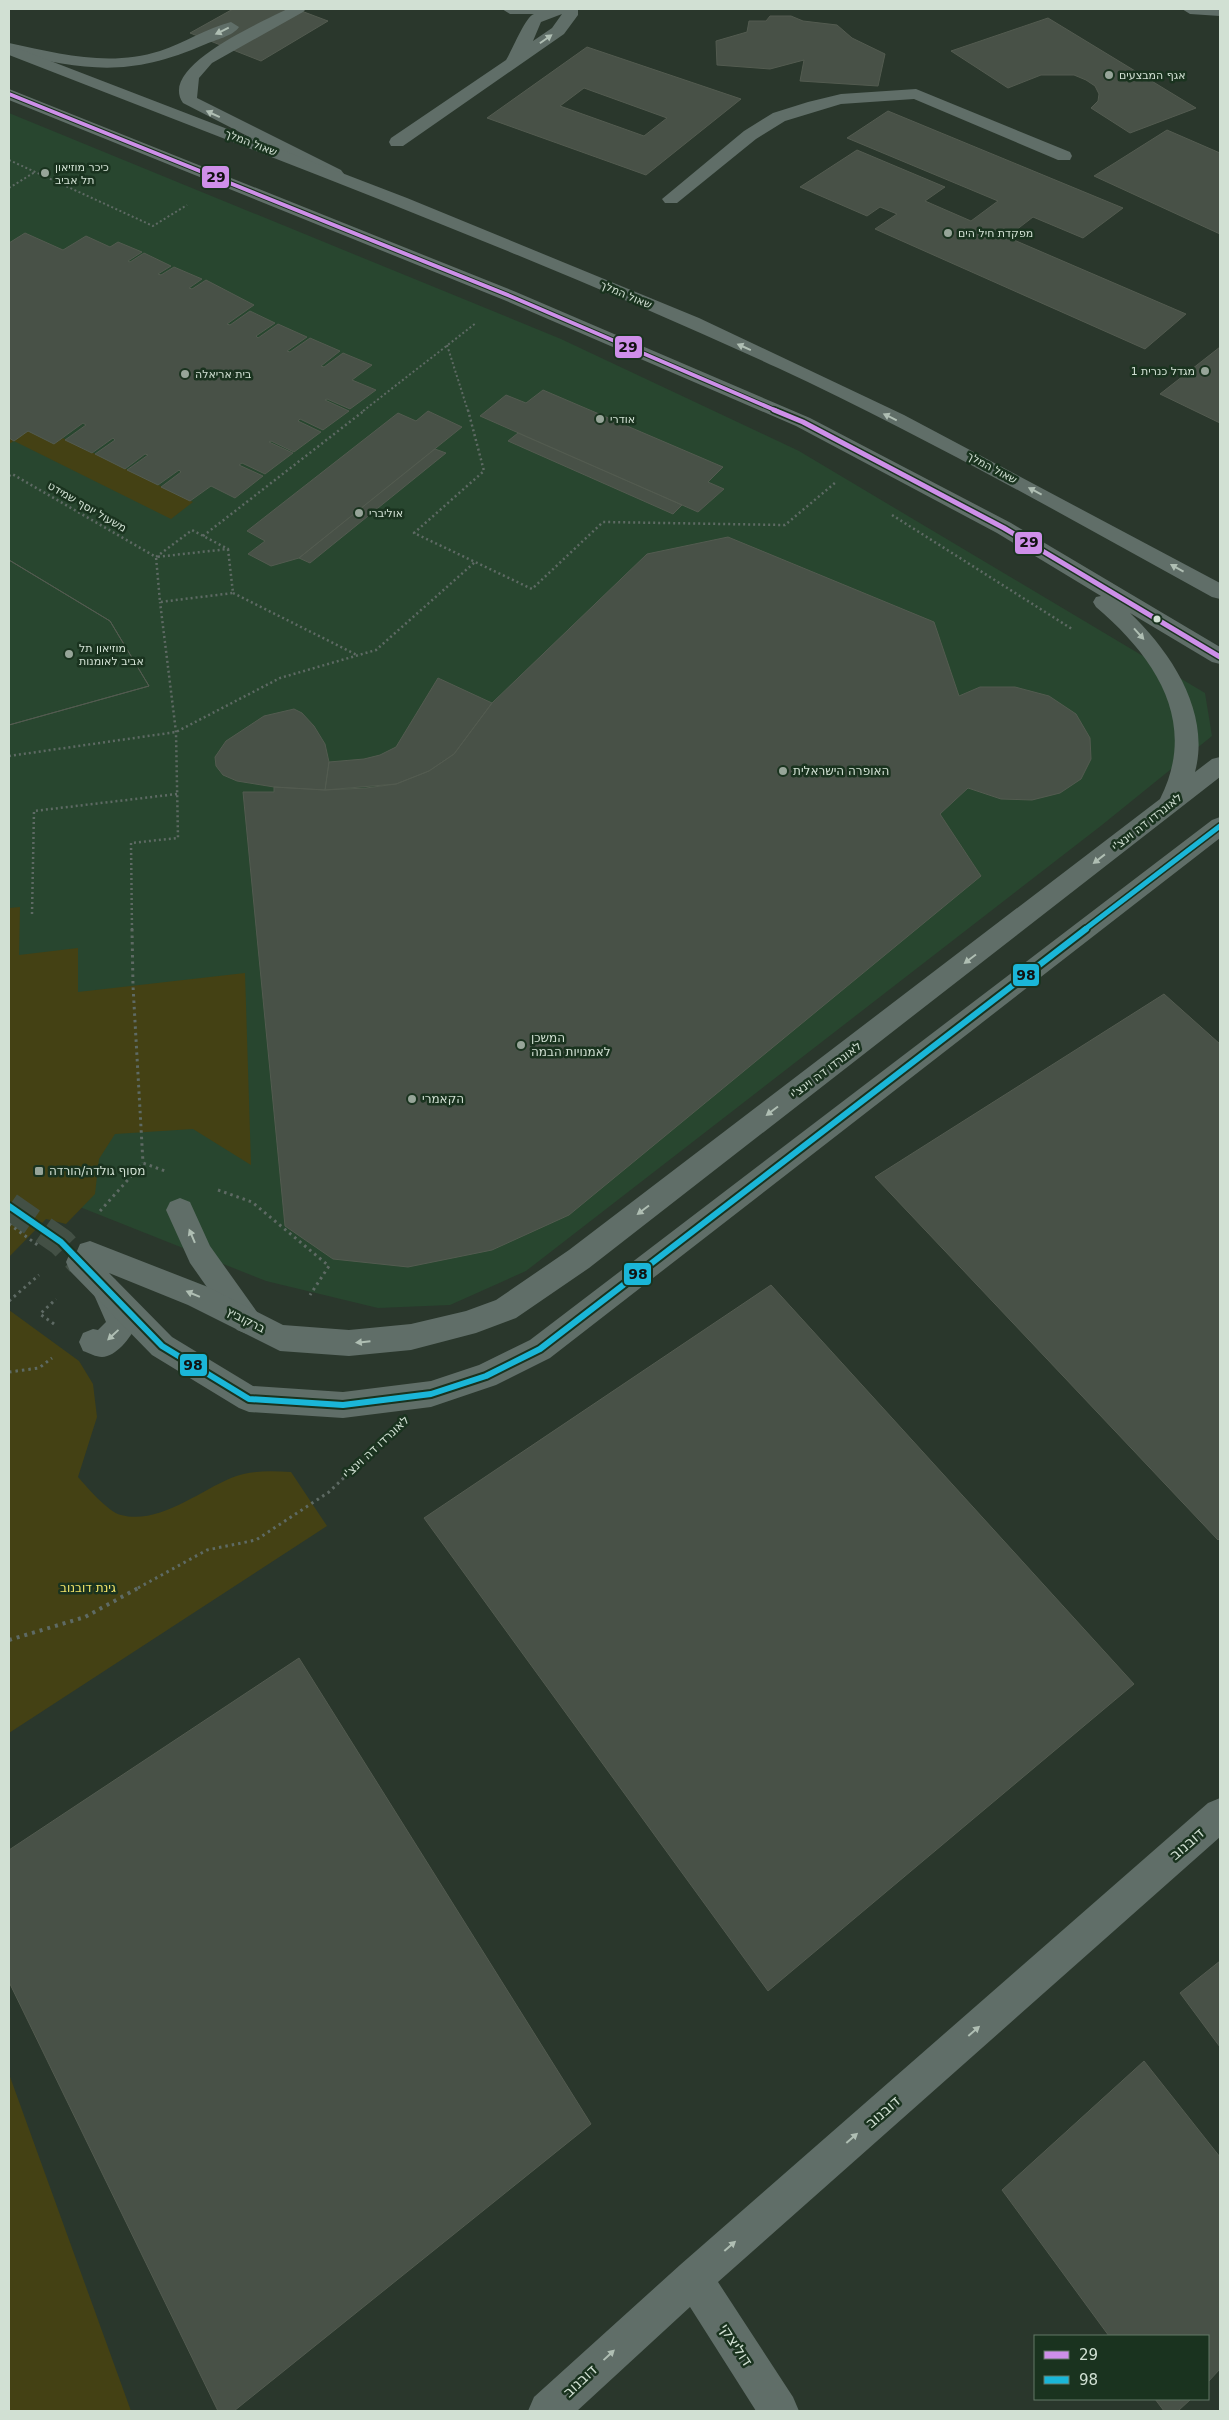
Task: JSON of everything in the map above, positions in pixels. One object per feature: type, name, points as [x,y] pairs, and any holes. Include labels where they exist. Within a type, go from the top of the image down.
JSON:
[{"type":"street","points":[[298,9],[206,60],[192,72],[187,87],[189,100],[335,174]]},
{"type":"street","points":[[510,9],[540,9]]},
{"type":"street","points":[[512,62],[523,46],[534,19],[561,9]]},
{"type":"street","points":[[397,142],[558,31],[570,15],[570,9]]},
{"type":"street","points":[[1190,9],[1220,11]]},
{"type":"street","points":[[9,49],[97,64],[127,62],[175,52],[245,19]]},
{"type":"street","name":"שאול המלך","points":[[9,49],[335,174],[619,292],[788,366],[966,454],[1220,592]]},
{"type":"street","points":[[9,94],[510,296],[804,422],[1004,528],[1220,657]]},
{"type":"street","points":[[671,199],[750,134],[779,117],[814,105],[841,99],[916,94],[1064,156]]},
{"type":"street","points":[[1004,528],[1080,582],[1122,616],[1152,649],[1174,685],[1181,702],[1188,742],[1184,770],[1169,805]]},
{"type":"street","name":"לאונרדו דה וינצ'י","points":[[411,1337],[466,1324],[506,1309],[579,1259],[1220,765]]},
{"type":"street","points":[[431,1394],[486,1376],[540,1348],[1220,826]]},
{"type":"street","points":[[180,1210],[200,1254],[247,1321]]},
{"type":"street","name":"ברקוביץ","points":[[411,1337],[349,1344],[280,1338],[198,1296],[85,1258],[103,1284],[162,1346],[250,1399],[343,1405],[431,1394]]},
{"type":"street","points":[[94,1342],[103,1344],[122,1326],[103,1284]]},
{"type":"street","name":"דובנוב","points":[[548,2411],[693,2278],[1220,1815]]},
{"type":"street","name":"דוליצקי","points":[[693,2278],[779,2411]]},
{"type":"path","points":[[9,160],[153,226],[190,203]]},
{"type":"path","points":[[9,188],[35,172]]},
{"type":"path","points":[[203,536],[447,345],[471,419],[484,471],[414,533],[532,589],[603,522],[785,525],[836,482]]},
{"type":"path","name":"משעול יוסף שמידט","points":[[9,476],[12,474],[156,557]]},
{"type":"path","points":[[829,478],[844,487]]},
{"type":"path","points":[[885,510],[1074,630]]},
{"type":"path","points":[[156,557],[192,530],[228,549]]},
{"type":"path","points":[[156,557],[228,549]]},
{"type":"path","points":[[228,549],[233,593]]},
{"type":"path","points":[[97,1215],[143,1163],[133,986],[131,843],[178,838],[176,732],[156,557]]},
{"type":"path","points":[[9,756],[176,732],[280,678],[376,650],[475,562]]},
{"type":"path","points":[[160,602],[233,593],[358,656]]},
{"type":"path","points":[[32,914],[34,811],[177,794]]},
{"type":"path","points":[[143,1163],[170,1172]]},
{"type":"path","points":[[216,1189],[252,1202],[329,1266]]},
{"type":"path","points":[[9,1224],[44,1250]]},
{"type":"path","points":[[9,1300],[44,1272]]},
{"type":"path","points":[[9,1372],[39,1368],[54,1357]]},
{"type":"path","name":"לאונרדו דה וינצ'י","points":[[9,1640],[85,1617],[207,1550],[256,1540],[329,1492],[431,1394]]},
{"type":"shaded area","points":[[9,113],[561,339],[799,451],[1205,693],[1212,736],[1102,825],[526,1271],[450,1305],[378,1308],[266,1281],[17,1182],[9,1176]]},
{"type":"green space","points":[[28,431],[54,444],[63,438],[193,502],[171,519],[14,441]]},
{"type":"green space","points":[[20,907],[19,955],[78,948],[78,992],[245,973],[251,1165],[193,1129],[115,1134],[99,1159],[95,1194],[66,1224],[46,1219],[9,1257],[9,908]]},
{"type":"green space","name":"גינת דובנוב","points":[[9,1310],[79,1361],[93,1384],[97,1417],[78,1477],[110,1509],[121,1515],[135,1517],[149,1515],[178,1505],[238,1475],[276,1471],[291,1472],[327,1526],[9,1733]]},
{"type":"green space","points":[[9,2074],[131,2411],[9,2411]]},
{"type":"building","points":[[233,9],[296,9],[328,21],[261,61],[190,33]]},
{"type":"building","points":[[770,16],[791,16],[803,21],[837,25],[852,38],[885,54],[878,86],[800,81],[804,60],[770,69],[717,65],[716,41],[747,32],[749,21],[766,21]]},
{"type":"building","name":"אגף המבצעים","points":[[1048,18],[1196,108],[1130,133],[1091,108],[1098,101],[1099,94],[1095,86],[1086,80],[1074,75],[1041,75],[1008,88],[951,51]]},
{"type":"building","points":[[587,47],[741,99],[646,175],[487,118]],"holes":[[[584,88],[667,118],[644,136],[560,106]]]},
{"type":"building","name":"מפקדת חיל הים","points":[[888,111],[1123,208],[1083,238],[1033,217],[1007,237],[1186,314],[1145,349],[875,229],[897,214],[880,207],[867,216],[800,187],[857,150],[945,187],[925,201],[971,221],[998,201],[847,138]]},
{"type":"building","points":[[1167,130],[1220,153],[1220,234],[1094,176]]},
{"type":"building","name":"בית אריאלה","points":[[25,233],[63,250],[86,236],[110,247],[118,242],[142,252],[128,261],[130,262],[144,253],[171,266],[158,274],[161,275],[174,267],[202,279],[189,288],[192,289],[206,280],[254,305],[227,324],[230,325],[250,311],[275,323],[256,336],[258,338],[278,324],[307,337],[287,351],[290,352],[310,338],[340,351],[321,366],[324,367],[343,353],[372,365],[352,380],[376,390],[350,409],[327,399],[325,400],[349,411],[323,430],[300,419],[298,421],[321,432],[294,452],[271,441],[269,442],[293,453],[265,474],[242,463],[239,465],[263,476],[235,498],[211,486],[190,501],[161,487],[181,472],[179,470],[158,485],[127,470],[148,455],[145,454],[125,469],[95,454],[115,440],[113,438],[92,453],[65,440],[86,425],[83,423],[54,444],[28,431],[14,441],[9,438],[9,243]]},
{"type":"building","name":"מגדל כנרית 1","points":[[1220,347],[1220,423],[1160,394]]},
{"type":"building","points":[[543,390],[723,467],[708,482],[724,489],[698,512],[480,416],[506,395],[526,403]]},
{"type":"building","points":[[428,411],[462,427],[299,558],[271,566],[248,554],[265,541],[247,531],[398,413],[416,421]]},
{"type":"building","points":[[518,433],[682,505],[673,514],[508,441]]},
{"type":"building","points":[[435,449],[446,453],[310,563],[299,558]]},
{"type":"building","name":"המשכן לאמנויות הבמה","points":[[728,537],[934,622],[959,696],[980,687],[1015,687],[1049,696],[1076,714],[1090,738],[1091,759],[1081,779],[1060,793],[1032,800],[1001,799],[968,788],[940,814],[981,876],[569,1215],[492,1250],[408,1267],[333,1259],[285,1226],[243,792],[274,792],[274,787],[325,790],[366,788],[396,784],[429,771],[454,754],[492,703],[647,554]]},
{"type":"building","name":"מוזיאון תל אביב לאומנות","points":[[9,560],[110,621],[149,686],[9,725]]},
{"type":"building","name":"מוזיאון תל אביב לאומנות","points":[[9,560],[110,621],[149,686],[9,725]]},
{"type":"building","points":[[438,678],[492,703],[454,754],[429,771],[396,784],[325,790],[329,762],[364,759],[380,755],[396,747]]},
{"type":"building","points":[[294,709],[302,713],[314,726],[325,744],[329,762],[325,790],[274,787],[237,781],[223,775],[216,766],[215,757],[226,741],[264,716]]},
{"type":"building","points":[[1164,994],[1220,1044],[1220,1538],[1218,1540],[875,1177]]},
{"type":"building","points":[[771,1285],[1134,1684],[768,1991],[424,1518]]},
{"type":"building","points":[[299,1658],[591,2124],[234,2411],[218,2411],[9,1982],[9,1850]]},
{"type":"building","points":[[1220,1961],[1220,2047],[1180,1993]]},
{"type":"building","points":[[1144,2061],[1220,2157],[1220,2369],[1209,2381],[1209,2335],[1108,2335],[1002,2190]]},
{"type":"building","points":[[1156,2400],[1190,2400],[1178,2411],[1164,2411]]},
{"type":"tunnel","points":[[9,1206],[61,1242],[80,1262]]},
{"type":"transit line","name":"29","points":[[9,94],[510,296],[803,422],[1004,528],[1220,657]]},
{"type":"transit line","name":"98","points":[[9,1206],[61,1242],[162,1346],[249,1399],[343,1405],[431,1394],[486,1376],[540,1349],[1220,826]]},
{"type":"place","name":"אגף המבצעים","points":[[1109,75]]},
{"type":"place","name":"כיכר מוזיאון תל אביב","points":[[45,173]]},
{"type":"place","name":"מפקדת חיל הים","points":[[948,233]]},
{"type":"place","name":"מגדל כנרית 1","points":[[1205,371]]},
{"type":"place","name":"בית אריאלה","points":[[185,374]]},
{"type":"place","name":"אודרי","points":[[600,419]]},
{"type":"place","name":"אוליברי","points":[[359,513]]},
{"type":"place","name":"מוזיאון תל אביב לאומנות","points":[[69,654]]},
{"type":"place","name":"האופרה הישראלית","points":[[783,771]]},
{"type":"place","name":"המשכן לאמנויות הבמה","points":[[521,1045]]},
{"type":"place","name":"הקאמרי","points":[[412,1099]]},
{"type":"place","name":"מסוף גולדה/הורדה","points":[[39,1171]]}]
